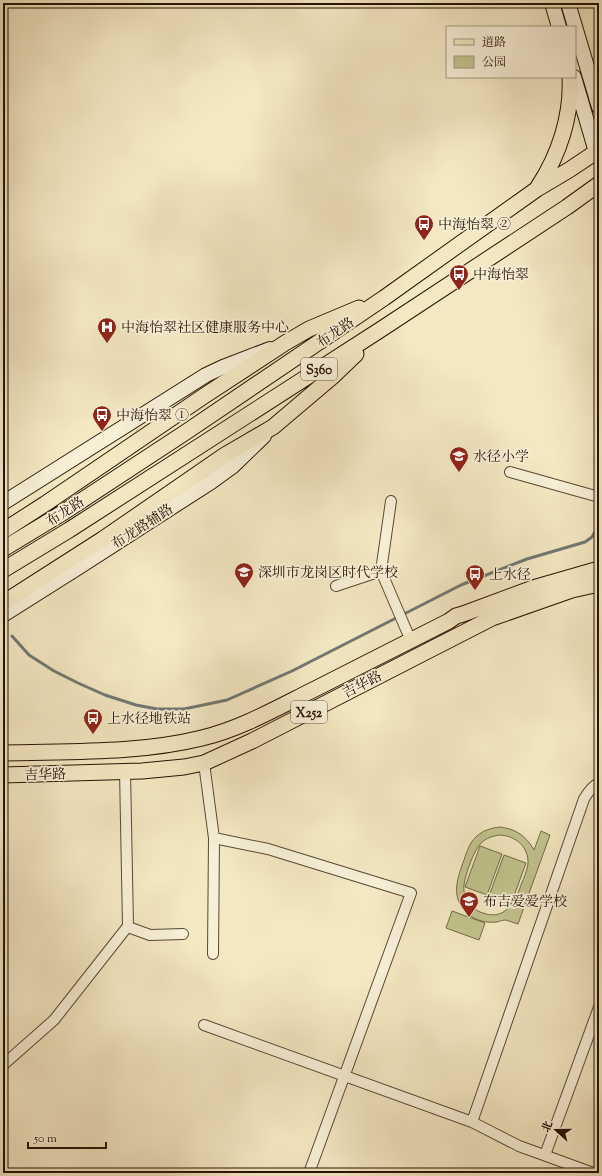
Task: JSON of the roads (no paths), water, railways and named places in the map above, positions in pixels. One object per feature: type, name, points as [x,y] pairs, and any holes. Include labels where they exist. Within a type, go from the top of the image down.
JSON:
[{"type":"main road","points":[[552,3],[559,26]]},
{"type":"main road","points":[[568,3],[575,26]]},
{"type":"main road","points":[[576,30],[598,103]]},
{"type":"main road","points":[[536,189],[546,175],[553,160],[564,129],[570,96],[570,78]]},
{"type":"main road","points":[[574,78],[597,151]]},
{"type":"main road","name":"布龙路","points":[[3,549],[186,432],[384,298],[536,189],[569,170],[597,151]]},
{"type":"main road","name":"布龙路","points":[[3,570],[36,551],[380,330],[567,207],[599,184]]},
{"type":"main road","points":[[3,531],[285,343],[328,320],[384,298]]},
{"type":"main road","points":[[3,603],[103,539],[225,455],[273,427],[332,377],[380,330]]},
{"type":"main road","points":[[3,503],[206,375],[223,366],[285,343]]},
{"type":"main road","name":"布龙路辅路","points":[[3,615],[211,482],[233,466],[273,427]]},
{"type":"main road","name":"吉华路","points":[[3,753],[166,746],[204,738],[271,711],[449,621],[456,616],[533,588],[599,569]]},
{"type":"main road","name":"吉华路","points":[[3,775],[162,769],[204,763],[492,618],[572,590],[599,584]]},
{"type":"street","points":[[510,472],[599,497]]},
{"type":"street","points":[[391,501],[381,572],[410,640]]},
{"type":"street","points":[[336,586],[381,572]]},
{"type":"street","points":[[204,763],[214,838],[214,954]]},
{"type":"street","points":[[3,1064],[54,1020],[128,927],[125,771]]},
{"type":"street","points":[[472,1122],[584,799],[589,790],[599,782]]},
{"type":"street","points":[[214,838],[268,849],[411,893],[309,1173]]},
{"type":"street","points":[[128,927],[150,935],[183,934]]},
{"type":"street","points":[[545,1155],[599,1007]]},
{"type":"street","points":[[204,1025],[472,1122],[520,1146],[593,1173]]},
{"type":"waterway","points":[[12,636],[29,655],[54,671],[105,695],[136,705],[157,709],[184,709],[227,700],[292,671],[461,585],[527,559],[585,542],[592,537],[599,528]]},
{"type":"place","name":"中海怡翠 ②","points":[[424,241]]},
{"type":"place","name":"中海怡翠","points":[[459,291]]},
{"type":"place","name":"中海怡翠社区健康服务中心","points":[[107,344]]},
{"type":"place","name":"中海怡翠 ①","points":[[102,432]]},
{"type":"place","name":"水径小学","points":[[459,473]]},
{"type":"place","name":"深圳市龙岗区时代学校","points":[[244,589]]},
{"type":"place","name":"上水径","points":[[475,591]]},
{"type":"place","name":"上水径地铁站","points":[[93,735]]},
{"type":"place","name":"布吉爱爱学校","points":[[469,918]]}]
